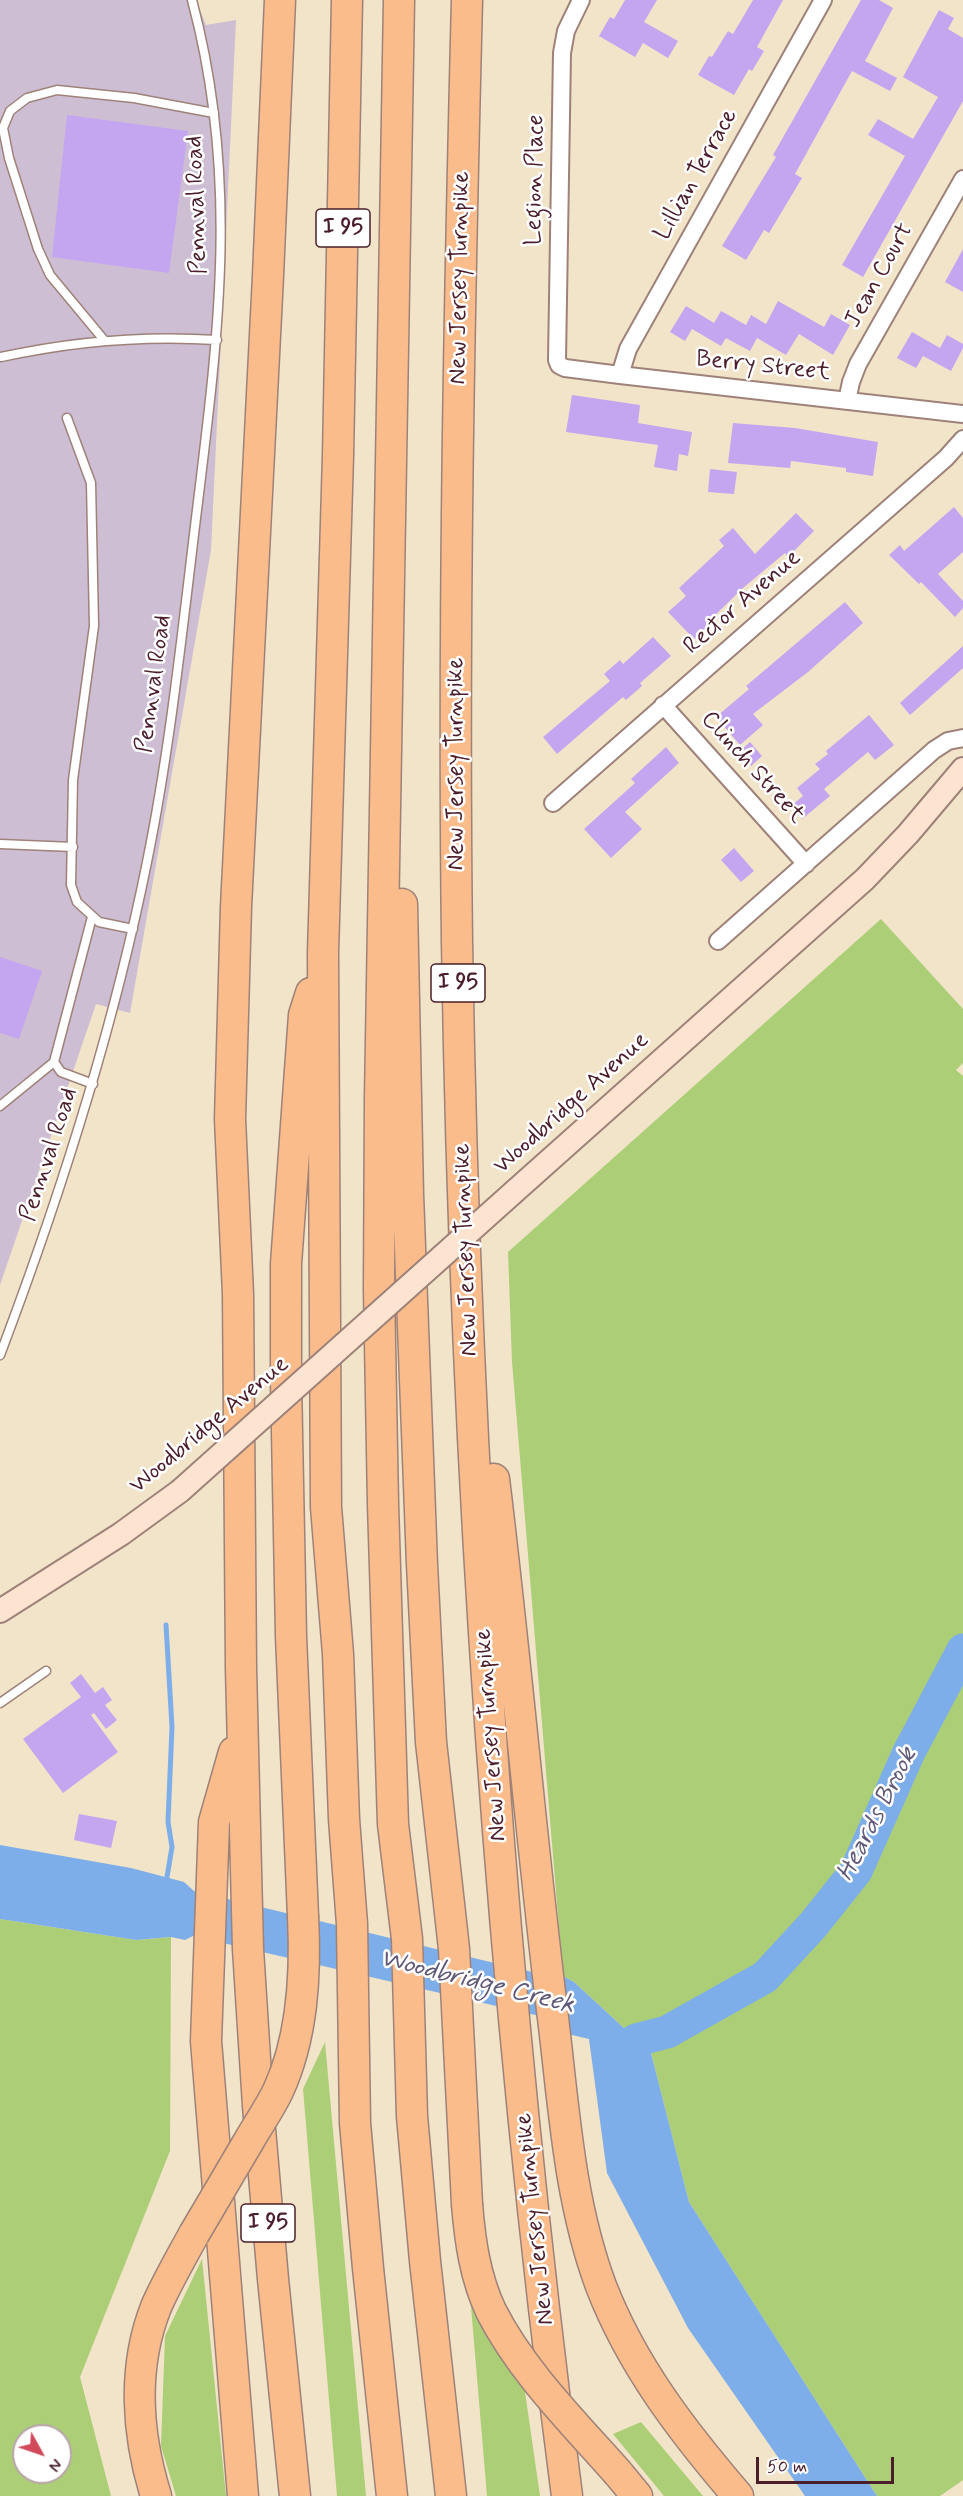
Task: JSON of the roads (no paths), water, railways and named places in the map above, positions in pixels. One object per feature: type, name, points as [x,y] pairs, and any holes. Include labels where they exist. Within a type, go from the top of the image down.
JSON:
[{"type":"highway","name":"I 95","points":[[280,0],[269,265],[236,907],[230,1119],[238,1294],[242,1726],[248,1949],[271,2256],[296,2496]]},
{"type":"highway","name":"I 95","points":[[347,0],[338,468],[323,952],[326,1507],[338,1654],[344,1819],[352,1924],[355,2123],[392,2496]]},
{"type":"highway","name":"I 95","points":[[399,0],[381,1002],[380,1325],[392,1801],[407,1939],[412,2116],[425,2261],[451,2496]]},
{"type":"highway","name":"New Jersey Turnpike","points":[[467,0],[457,512],[460,1095],[486,1659],[497,1821],[537,2244],[567,2496]]},
{"type":"highway","points":[[388,580],[399,811],[408,1205],[422,1564],[431,1742],[454,1949],[466,2204],[475,2263],[491,2309],[501,2328],[537,2381],[637,2496]]},
{"type":"highway","points":[[156,2496],[143,2446],[140,2412],[140,2376],[146,2342],[156,2308],[194,2234],[278,2092],[289,2061],[303,1991],[305,1955],[291,1636],[286,1264],[304,1015],[323,952]]},
{"type":"highway","points":[[468,1288],[503,1553],[547,1974],[575,2191],[585,2238],[602,2287],[646,2378],[674,2418],[738,2496]]},
{"type":"highway","points":[[242,1726],[214,1822],[206,2041],[243,2496]]},
{"type":"street","name":"Legion Place","points":[[559,365],[557,360],[562,53],[566,31],[581,0]]},
{"type":"street","name":"Lillian Terrace","points":[[620,375],[628,349],[823,0]]},
{"type":"street","name":"Jean Court","points":[[847,401],[858,364],[963,178]]},
{"type":"street","name":"Berry Street","points":[[559,365],[565,368],[620,375],[963,414]]},
{"type":"street","name":"Rector Avenue","points":[[553,803],[946,458],[963,439]]},
{"type":"street","name":"Clinch Street","points":[[663,705],[806,864]]},
{"type":"street","points":[[718,941],[934,750],[948,741],[963,738]]},
{"type":"street","name":"Woodbridge Avenue","points":[[0,1611],[121,1534],[180,1491],[865,879],[915,827],[963,769]]},
{"type":"lane","name":"Pennval Road","points":[[0,1355],[47,1229],[93,1084],[147,859],[172,706],[217,340],[222,231],[221,176],[214,113],[208,68],[192,0]]},
{"type":"lane","points":[[104,340],[50,275],[38,249],[9,158],[3,128],[10,111],[27,98],[57,90],[134,98],[214,113]]},
{"type":"lane","points":[[1,357],[50,346],[104,340],[142,338],[217,340]]},
{"type":"lane","points":[[67,418],[91,483],[94,615],[73,780],[71,885],[77,902],[92,917],[99,922],[132,929]]},
{"type":"lane","points":[[0,844],[73,847]]},
{"type":"lane","points":[[0,1106],[54,1062],[92,917]]},
{"type":"lane","points":[[54,1062],[61,1072],[93,1084]]},
{"type":"lane","points":[[0,1703],[46,1671]]},
{"type":"water","name":"Woodbridge Creek","points":[[0,1845],[131,1868],[184,1882],[194,1891],[553,1977],[563,1976],[574,1982],[651,2053],[689,2202],[877,2496],[805,2496],[688,2328],[607,2173],[589,2039],[559,2032],[557,2020],[193,1936],[185,1940],[171,1937],[136,1940],[0,1919]]},
{"type":"waterway","points":[[166,1625],[172,1727],[168,1822],[172,1847],[166,1883]]},
{"type":"waterway","name":"Heards Brook","points":[[619,2053],[636,2040],[667,2032],[765,1977],[813,1925],[856,1871],[909,1752],[963,1650]]}]
